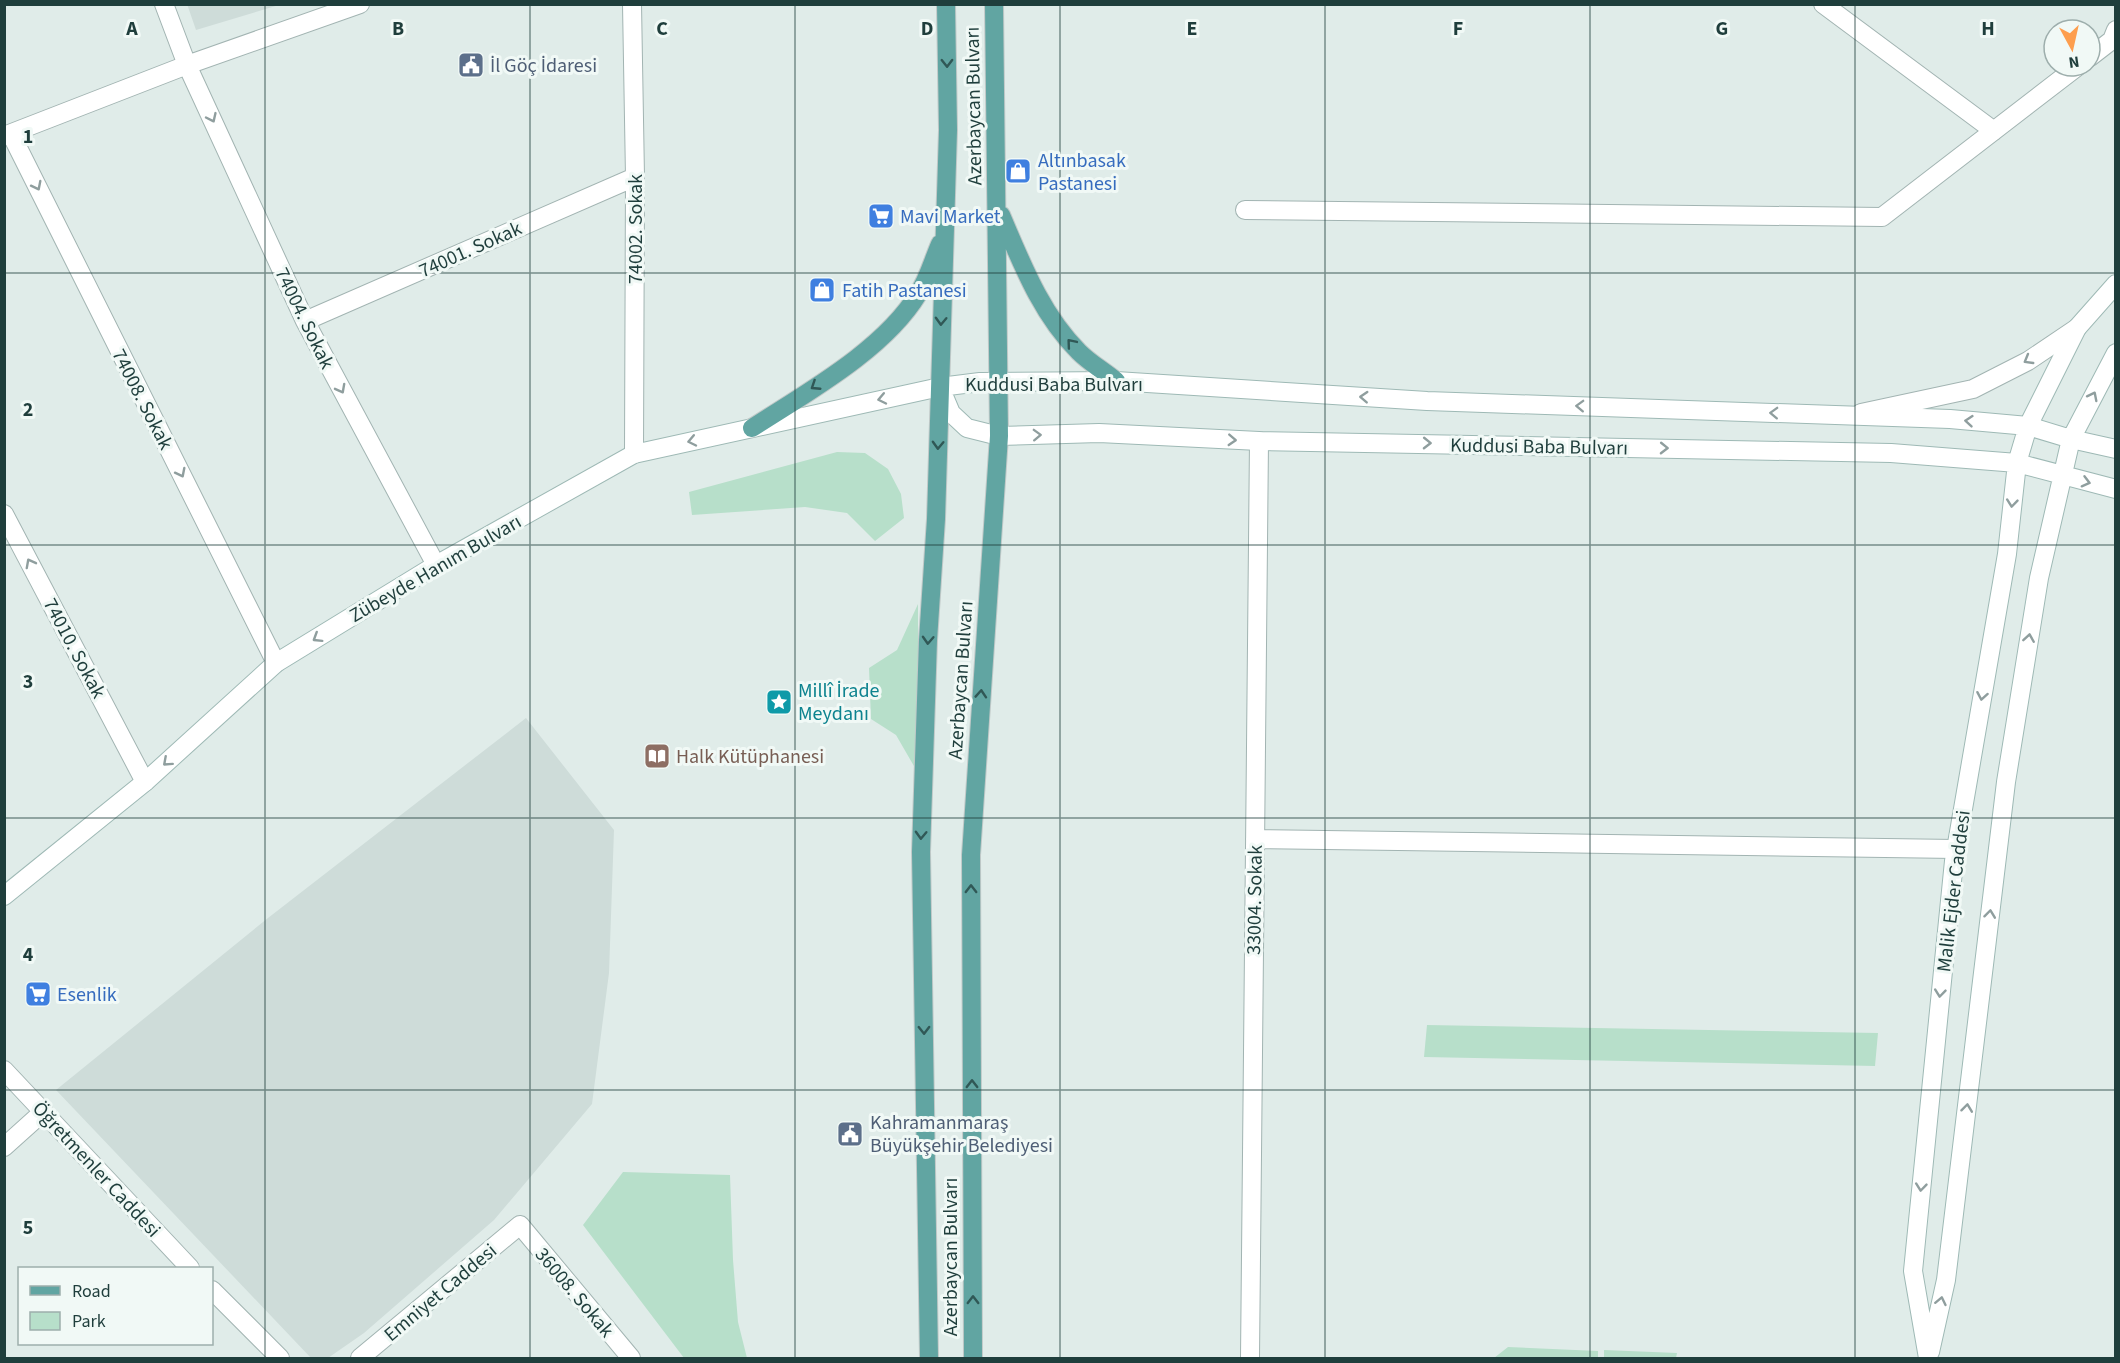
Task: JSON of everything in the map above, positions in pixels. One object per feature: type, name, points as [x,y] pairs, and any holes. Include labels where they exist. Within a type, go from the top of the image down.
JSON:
[{"type":"main road","name":"Azerbaycan Bulvarı","points":[[929,1359],[921,863],[928,640],[936,519],[948,130],[946,4]]},
{"type":"main road","name":"Azerbaycan Bulvarı","points":[[973,1359],[970,855],[999,436],[994,4]]},
{"type":"main road","points":[[997,205],[1020,261],[1045,311],[1080,353],[1116,381]]},
{"type":"main road","points":[[752,428],[845,366],[891,328],[918,294],[944,234]]},
{"type":"street","name":"74004. Sokak","points":[[164,4],[187,65],[305,321],[366,439],[436,565]]},
{"type":"street","points":[[8,135],[187,65],[360,4]]},
{"type":"street","name":"74002. Sokak","points":[[632,4],[635,177],[634,454]]},
{"type":"street","points":[[1823,4],[1994,131]]},
{"type":"street","points":[[2102,48],[2112,40],[2115,30]]},
{"type":"street","points":[[1245,210],[1882,218],[2062,78]]},
{"type":"street","name":"74008. Sokak","points":[[8,135],[276,663]]},
{"type":"street","name":"74001. Sokak","points":[[305,321],[635,177]]},
{"type":"street","points":[[1849,416],[1973,389],[2028,361],[2077,328],[2115,284]]},
{"type":"street","name":"Malik Ejder Caddesi","points":[[1929,1359],[1913,1271],[1956,849],[2007,554],[2017,463],[2028,426],[2077,328]]},
{"type":"street","name":"Malik Ejder Caddesi","points":[[1929,1359],[1946,1280],[2006,782],[2039,578],[2071,439],[2115,353]]},
{"type":"street","name":"Kuddusi Baba Bulvarı","points":[[2115,448],[2071,439],[2028,426],[1950,419],[1427,401],[1116,381],[972,383],[940,387],[951,412],[967,428],[999,436],[1100,433],[1259,441],[1891,453],[2017,463],[2115,489]]},
{"type":"street","name":"Zübeyde Hanım Bulvarı","points":[[4,896],[145,782],[276,663],[436,565],[634,454],[940,387]]},
{"type":"street","name":"33004. Sokak","points":[[1250,1359],[1259,441]]},
{"type":"street","name":"74010. Sokak","points":[[4,514],[145,782]]},
{"type":"street","points":[[1255,839],[1956,849]]},
{"type":"street","name":"Öğretmenler Caddesi","points":[[4,1070],[188,1267]]},
{"type":"street","points":[[4,1147],[43,1112]]},
{"type":"street","name":"Emniyet Caddesi","points":[[360,1359],[520,1225]]},
{"type":"street","name":"36008. Sokak","points":[[520,1225],[631,1359]]},
{"type":"street","points":[[213,1291],[280,1359]]},
{"type":"shaded area","points":[[187,4],[279,4],[279,5],[196,30]]},
{"type":"shaded area","points":[[526,718],[614,830],[609,973],[592,1104],[494,1220],[364,1333],[328,1358],[311,1358],[56,1090],[268,918]]},
{"type":"green space","points":[[837,452],[865,453],[888,469],[901,494],[904,518],[875,541],[847,513],[805,507],[692,515],[689,492]]},
{"type":"green space","points":[[918,604],[918,773],[896,735],[871,719],[869,668],[897,650]]},
{"type":"green space","points":[[1427,1025],[1878,1033],[1875,1066],[1424,1057]]},
{"type":"green space","points":[[623,1172],[730,1175],[738,1322],[747,1358],[684,1358],[583,1225]]},
{"type":"green space","points":[[1508,1347],[1598,1351],[1598,1358],[1494,1358]]},
{"type":"green space","points":[[1604,1350],[1677,1353],[1676,1358],[1604,1358]]},
{"type":"place","name":"İl Göç İdaresi","points":[[471,65]]},
{"type":"place","name":"Altınbasak Pastanesi","points":[[1018,171]]},
{"type":"place","name":"Mavi Market","points":[[881,216]]},
{"type":"place","name":"Fatih Pastanesi","points":[[822,290]]},
{"type":"place","name":"Millî İrade Meydanı","points":[[779,702]]},
{"type":"place","name":"Halk Kütüphanesi","points":[[657,756]]},
{"type":"place","name":"Esenlik","points":[[38,994]]},
{"type":"place","name":"Kahramanmaraş Büyükşehir Belediyesi","points":[[850,1134]]}]
